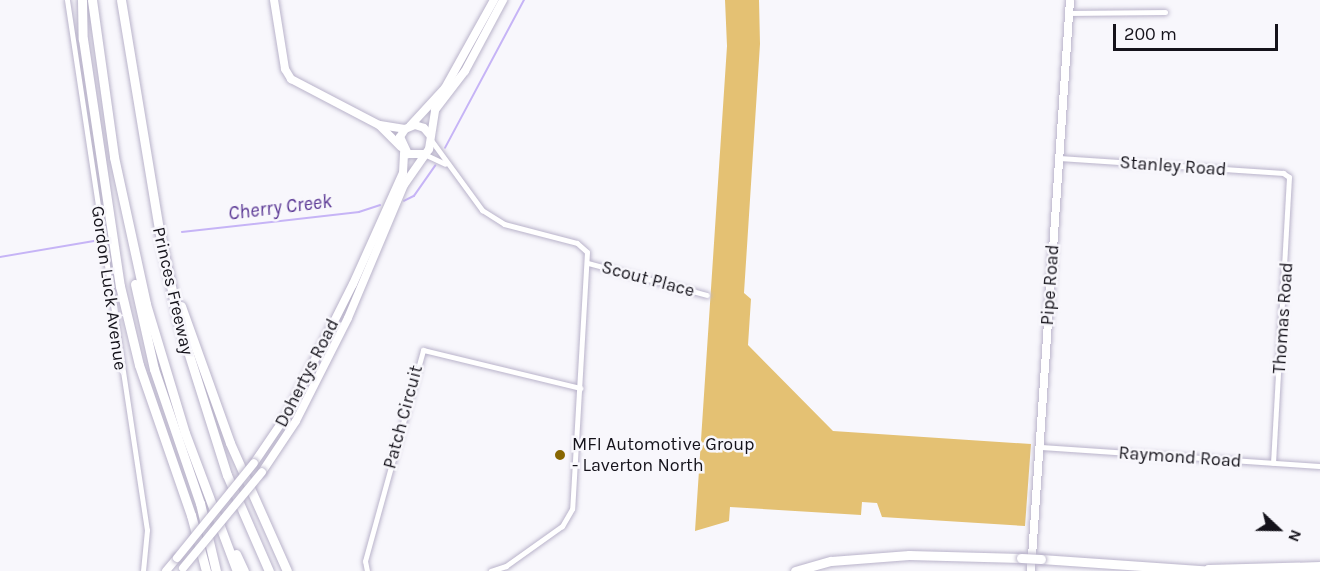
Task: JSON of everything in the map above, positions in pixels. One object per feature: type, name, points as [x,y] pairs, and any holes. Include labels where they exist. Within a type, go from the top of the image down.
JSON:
[{"type":"highway","points":[[82,0],[83,39],[120,286],[139,365],[191,515],[206,571]]},
{"type":"highway","name":"Princes Freeway","points":[[92,0],[114,157],[146,304],[196,464]]},
{"type":"highway","name":"Princes Freeway","points":[[121,0],[159,230],[199,395],[227,475],[268,571]]},
{"type":"highway","points":[[114,157],[130,264],[154,369],[200,503],[216,571]]},
{"type":"highway","points":[[159,230],[216,406],[287,571]]},
{"type":"highway","points":[[196,464],[237,571]]},
{"type":"highway","points":[[196,464],[244,571]]},
{"type":"highway","points":[[795,571],[831,561],[947,554],[1214,571]]},
{"type":"highway","points":[[812,571],[870,558]]},
{"type":"highway","points":[[1190,569],[1320,567]]},
{"type":"main road","points":[[494,0],[445,88],[400,138],[403,149],[411,156],[424,154],[431,138],[435,111],[465,71],[503,0]]},
{"type":"main road","points":[[407,128],[424,128],[431,138]]},
{"type":"main road","name":"Dohertys Road","points":[[166,571],[254,463],[288,413],[353,284],[403,173],[403,149]]},
{"type":"main road","name":"Dohertys Road","points":[[182,569],[262,472],[296,421],[369,275],[404,185],[424,154]]},
{"type":"street","points":[[274,0],[285,69],[291,80],[379,125],[403,149]]},
{"type":"street","name":"Pipe Road","points":[[1031,571],[1070,0]]},
{"type":"street","name":"Gordon Luck Avenue","points":[[67,2],[147,530],[143,571]]},
{"type":"street","points":[[1069,12],[1165,12]]},
{"type":"street","points":[[379,125],[407,128]]},
{"type":"street","points":[[431,138],[446,165],[482,210],[504,225],[581,245],[587,252],[580,388],[568,518],[506,566],[491,571]]},
{"type":"street","points":[[424,154],[446,165]]},
{"type":"street","name":"Stanley Road","points":[[1059,158],[1287,175]]},
{"type":"street","name":"Thomas Road","points":[[1273,463],[1291,184],[1287,175]]},
{"type":"street","name":"Scout Place","points":[[588,263],[707,295]]},
{"type":"street","name":"Patch Circuit","points":[[367,571],[365,561],[423,350],[580,388]]},
{"type":"street","name":"Raymond Road","points":[[1040,447],[1320,466]]},
{"type":"shaded area","points":[[725,0],[759,0],[760,44],[744,293],[751,299],[748,345],[833,431],[1031,444],[1025,526],[882,517],[877,503],[862,502],[861,515],[730,507],[729,521],[695,531],[727,46]]},
{"type":"waterway","name":"Cherry Creek","points":[[445,148],[524,0]]},
{"type":"waterway","name":"Cherry Creek","points":[[404,201],[414,196],[435,166]]},
{"type":"waterway","name":"Cherry Creek","points":[[182,232],[359,212],[380,205]]},
{"type":"waterway","name":"Cherry Creek","points":[[0,257],[94,241]]},
{"type":"place","name":"MFI Automotive Group - Laverton North","points":[[560,455]]}]
